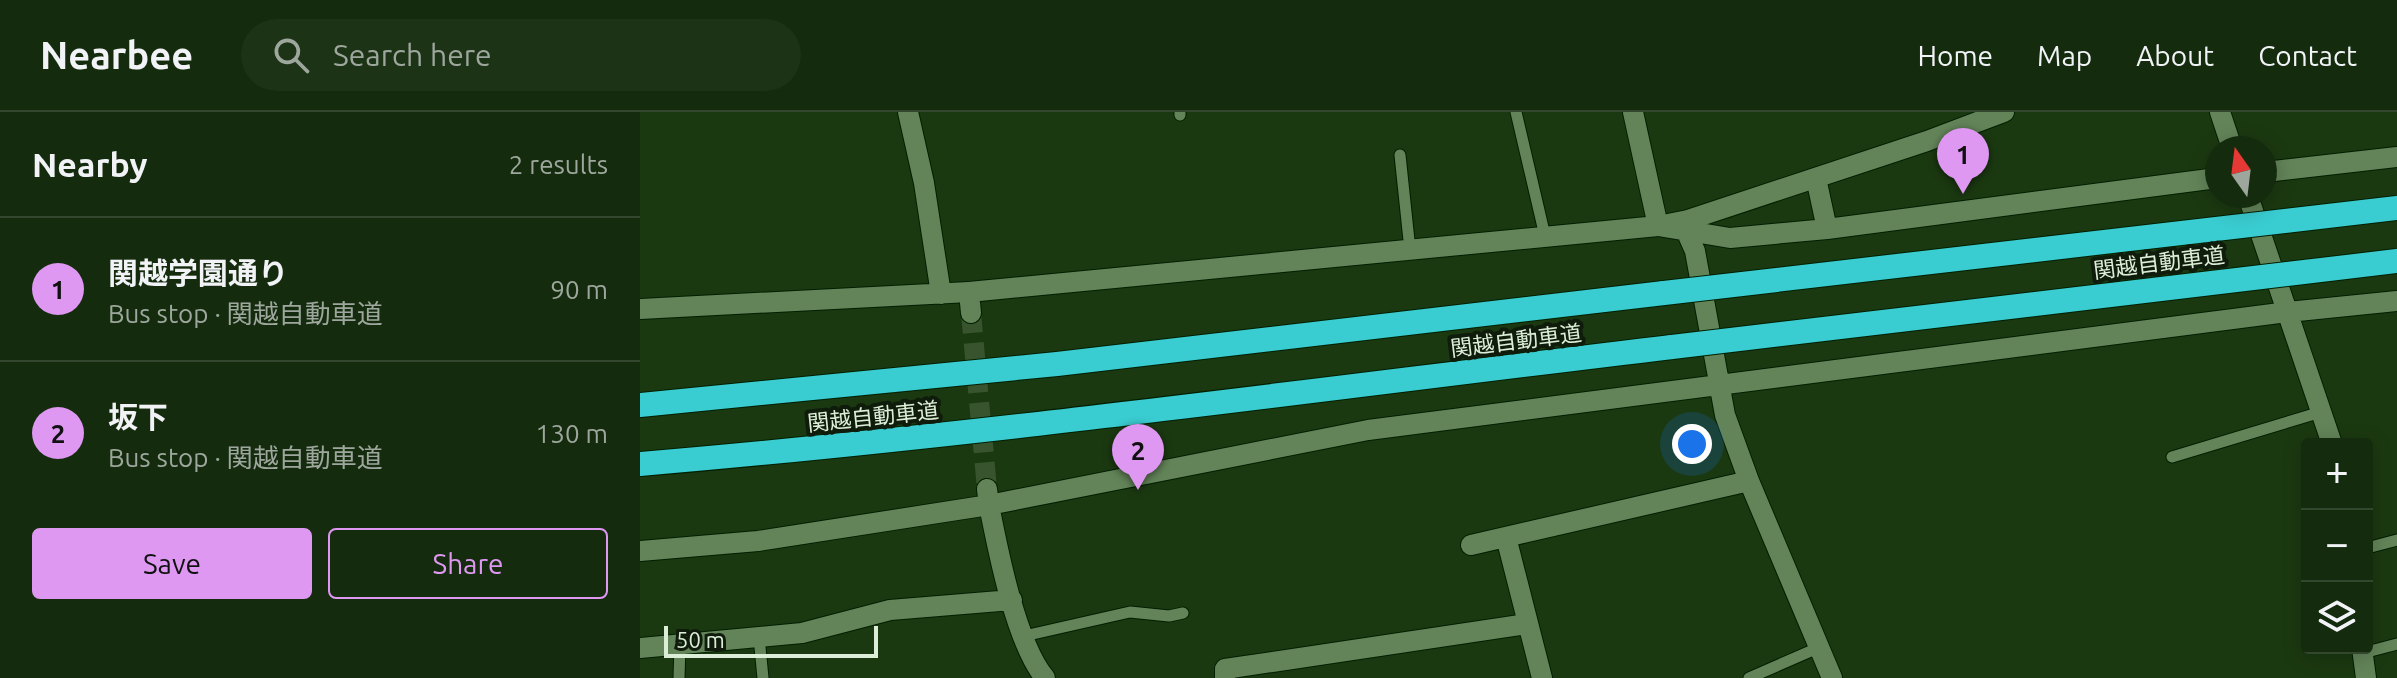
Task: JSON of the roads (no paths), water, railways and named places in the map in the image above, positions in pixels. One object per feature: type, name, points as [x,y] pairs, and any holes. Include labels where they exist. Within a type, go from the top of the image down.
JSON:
[{"type":"highway","name":"関越自動車道","points":[[640,405],[1057,364],[2397,208]]},
{"type":"highway","name":"関越自動車道","points":[[640,464],[1053,422],[2397,261]]},
{"type":"street","points":[[908,112],[924,183],[941,294]]},
{"type":"street","points":[[1633,112],[1658,226]]},
{"type":"street","points":[[640,309],[941,294],[970,302],[1410,250],[1658,226],[1688,220],[1816,178],[2004,112]]},
{"type":"street","points":[[2220,112],[2228,136]]},
{"type":"street","points":[[2277,171],[2397,157]]},
{"type":"street","points":[[1816,178],[1827,229]]},
{"type":"street","points":[[1658,226],[1730,238],[1827,229],[2205,180]]},
{"type":"street","points":[[2252,208],[2330,438]]},
{"type":"street","points":[[1687,233],[1695,251],[1725,415],[1749,481],[1832,678]]},
{"type":"street","points":[[640,551],[758,541],[1368,430],[2288,312],[2397,301]]},
{"type":"street","points":[[1471,545],[1749,481]]},
{"type":"street","points":[[988,497],[1012,600],[1035,666],[1045,678]]},
{"type":"street","points":[[1506,537],[1542,678]]},
{"type":"street","points":[[640,648],[802,633],[890,610],[1012,600]]},
{"type":"street","points":[[1225,678],[1225,669],[1527,624]]},
{"type":"street","points":[[2363,654],[2366,678]]},
{"type":"lane","points":[[1516,112],[1545,236]]},
{"type":"lane","points":[[1400,155],[1410,250]]},
{"type":"lane","points":[[2172,457],[2321,412]]},
{"type":"lane","points":[[2373,546],[2397,540]]},
{"type":"lane","points":[[1024,636],[1130,612],[1169,616],[1183,613]]},
{"type":"lane","points":[[759,637],[763,678]]},
{"type":"lane","points":[[2373,648],[2397,644]]},
{"type":"lane","points":[[679,678],[680,645]]},
{"type":"lane","points":[[1749,678],[1820,647]]},
{"type":"tunnel","points":[[971,313],[987,489]]},
{"type":"place","name":"関越学園通り","points":[[1963,194]]},
{"type":"place","name":"坂下","points":[[1138,490]]}]
